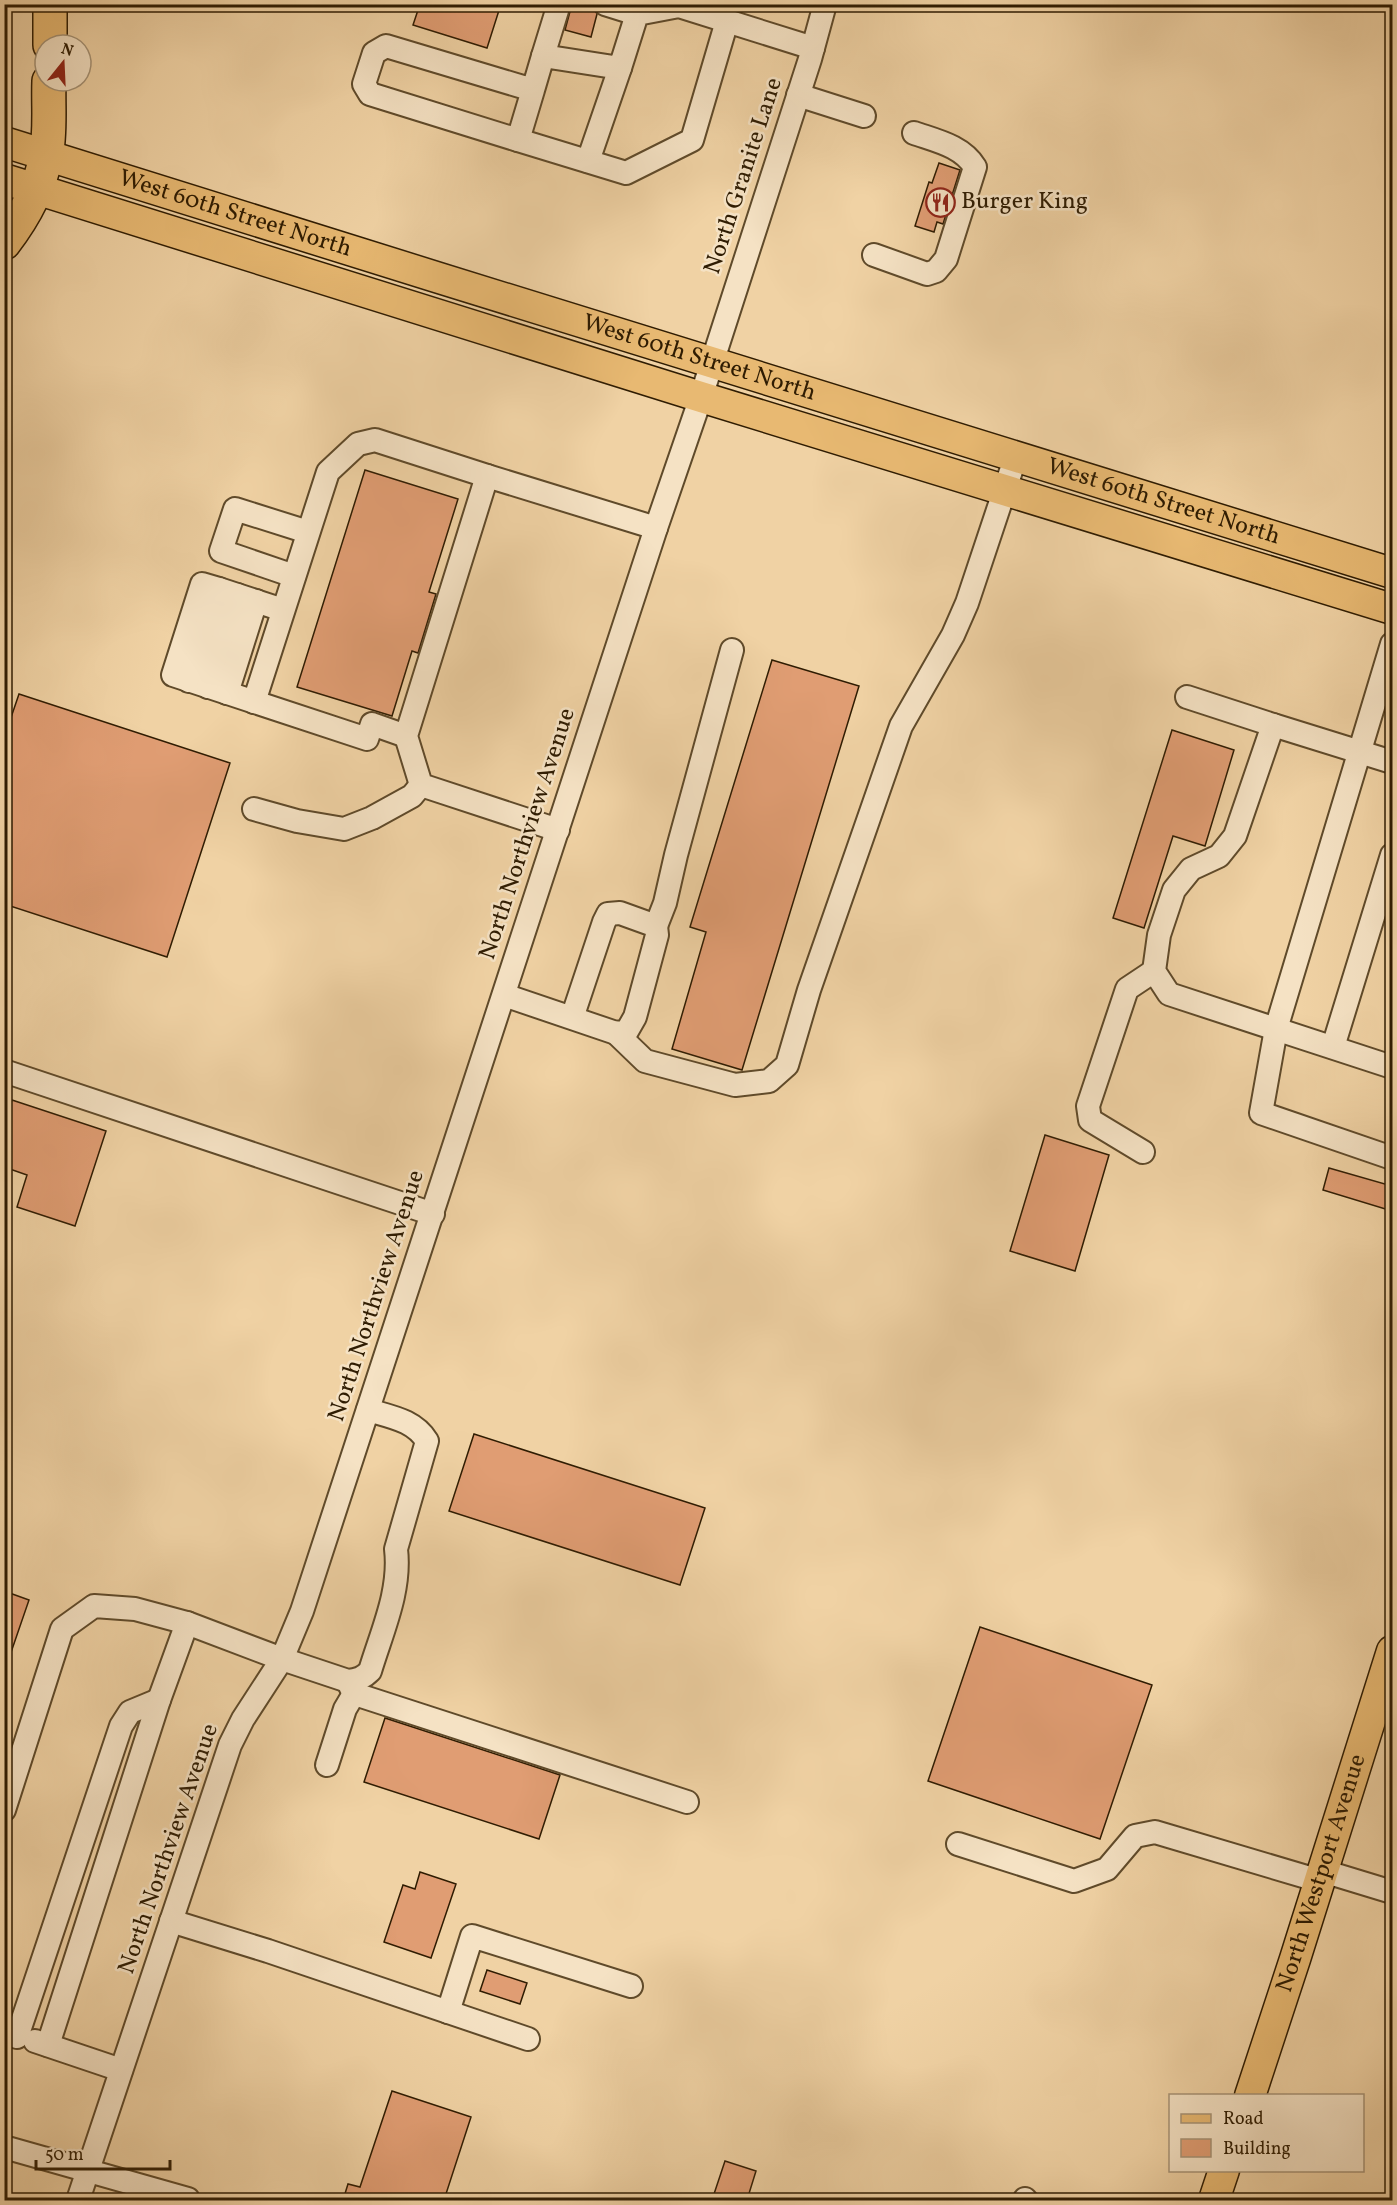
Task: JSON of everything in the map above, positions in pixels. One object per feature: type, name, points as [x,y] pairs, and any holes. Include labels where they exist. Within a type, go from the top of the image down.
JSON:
[{"type":"highway","points":[[50,4],[50,33]]},
{"type":"highway","points":[[4,243],[22,220],[36,189],[46,154],[49,93]]},
{"type":"main road","name":"West 60th Street North","points":[[4,142],[1392,573]]},
{"type":"main road","name":"West 60th Street North","points":[[4,179],[701,397],[1392,609]]},
{"type":"main road","name":"North Westport Avenue","points":[[1251,2094],[1392,1651]]},
{"type":"main road","points":[[1214,2200],[1223,2172]]},
{"type":"street","points":[[518,140],[559,4]]},
{"type":"street","points":[[605,4],[637,14],[679,5],[813,48]]},
{"type":"street","name":"North Granite Lane","points":[[701,397],[825,4]]},
{"type":"street","points":[[588,161],[637,14]]},
{"type":"street","points":[[532,90],[386,46],[374,53],[364,84],[370,94],[626,173],[692,140],[727,21]]},
{"type":"street","points":[[543,56],[620,68]]},
{"type":"street","points":[[798,95],[864,116]]},
{"type":"street","points":[[874,255],[927,274],[936,271],[946,259],[975,167],[968,156],[951,146],[914,133]]},
{"type":"street","name":"North Northview Avenue","points":[[78,2200],[230,1745],[243,1719],[282,1659],[302,1611],[656,528],[701,397]]},
{"type":"street","points":[[254,702],[328,472],[358,444],[375,440],[656,528]]},
{"type":"street","points":[[616,1032],[645,1061],[735,1084],[769,1081],[787,1065],[809,990],[901,726],[953,635],[967,603],[1016,456]]},
{"type":"street","points":[[421,784],[406,736],[488,476]]},
{"type":"street","points":[[294,576],[221,551],[235,509],[308,532]]},
{"type":"street","points":[[283,610],[202,584],[173,675],[367,739],[372,724],[406,736]]},
{"type":"street","points":[[208,687],[237,595]]},
{"type":"street","points":[[1392,644],[1276,1029],[1261,1113],[1392,1158]]},
{"type":"street","points":[[504,995],[616,1032],[627,1031],[635,1017],[657,935],[656,926],[665,903],[732,650]]},
{"type":"street","points":[[1187,697],[1392,762]]},
{"type":"street","points":[[1273,725],[1235,836],[1219,856],[1191,869],[1174,890],[1159,935],[1154,971],[1169,994],[1392,1067]]},
{"type":"street","points":[[421,784],[558,830]]},
{"type":"street","points":[[254,809],[297,821],[344,829],[372,818],[412,796],[421,784]]},
{"type":"street","points":[[1333,1047],[1392,855]]},
{"type":"street","points":[[572,1018],[608,914],[620,913],[656,926]]},
{"type":"street","points":[[1143,1152],[1090,1120],[1088,1106],[1126,988],[1154,971]]},
{"type":"street","points":[[4,1071],[433,1214]]},
{"type":"street","points":[[327,1765],[352,1686],[370,1671],[395,1590],[398,1564],[396,1549],[427,1441],[422,1433],[409,1423],[368,1410]]},
{"type":"street","points":[[4,1810],[62,1629],[94,1606],[135,1609],[187,1623],[352,1686],[358,1695],[687,1802]]},
{"type":"street","points":[[48,2044],[159,1700],[187,1623]]},
{"type":"street","points":[[121,2070],[48,2044],[11,2034],[121,1726],[130,1712],[159,1700]]},
{"type":"street","points":[[958,1844],[1074,1881],[1107,1869],[1136,1836],[1155,1832],[1321,1876],[1392,1892]]},
{"type":"street","points":[[171,1921],[268,1951],[528,2039]]},
{"type":"street","points":[[448,2012],[472,1936],[631,1986]]},
{"type":"street","points":[[4,2146],[188,2199]]},
{"type":"building","points":[[420,4],[501,4],[487,48],[413,25]]},
{"type":"building","points":[[572,4],[592,4],[597,14],[591,37],[565,30]]},
{"type":"building","name":"Burger King","points":[[939,163],[960,170],[943,224],[937,222],[934,232],[915,226],[929,182],[932,183]]},
{"type":"building","points":[[365,470],[458,499],[429,592],[436,594],[418,653],[412,651],[392,716],[297,687]]},
{"type":"building","points":[[772,660],[859,686],[742,1070],[672,1049],[706,932],[690,927]]},
{"type":"building","points":[[19,694],[230,763],[167,957],[4,904],[4,738]]},
{"type":"building","points":[[1172,730],[1234,750],[1205,846],[1173,836],[1144,928],[1113,918]]},
{"type":"building","points":[[12,1100],[106,1131],[75,1226],[17,1207],[27,1175],[4,1167],[4,1122]]},
{"type":"building","points":[[1045,1135],[1109,1155],[1075,1271],[1010,1251]]},
{"type":"building","points":[[1329,1168],[1392,1186],[1392,1211],[1323,1190]]},
{"type":"building","points":[[474,1434],[705,1508],[680,1585],[449,1511]]},
{"type":"building","points":[[4,1591],[29,1600],[7,1664],[4,1664]]},
{"type":"building","points":[[980,1627],[1152,1685],[1100,1839],[928,1781]]},
{"type":"building","points":[[385,1718],[560,1775],[539,1839],[364,1782]]},
{"type":"building","points":[[420,1872],[456,1884],[431,1958],[384,1942],[403,1885],[415,1889]]},
{"type":"building","points":[[487,1970],[527,1983],[520,2004],[480,1991]]},
{"type":"building","points":[[392,2091],[471,2117],[444,2200],[343,2200],[348,2184],[360,2187]]},
{"type":"building","points":[[725,2161],[756,2171],[747,2200],[712,2200]]},
{"type":"place","name":"Burger King","points":[[940,202]]}]
